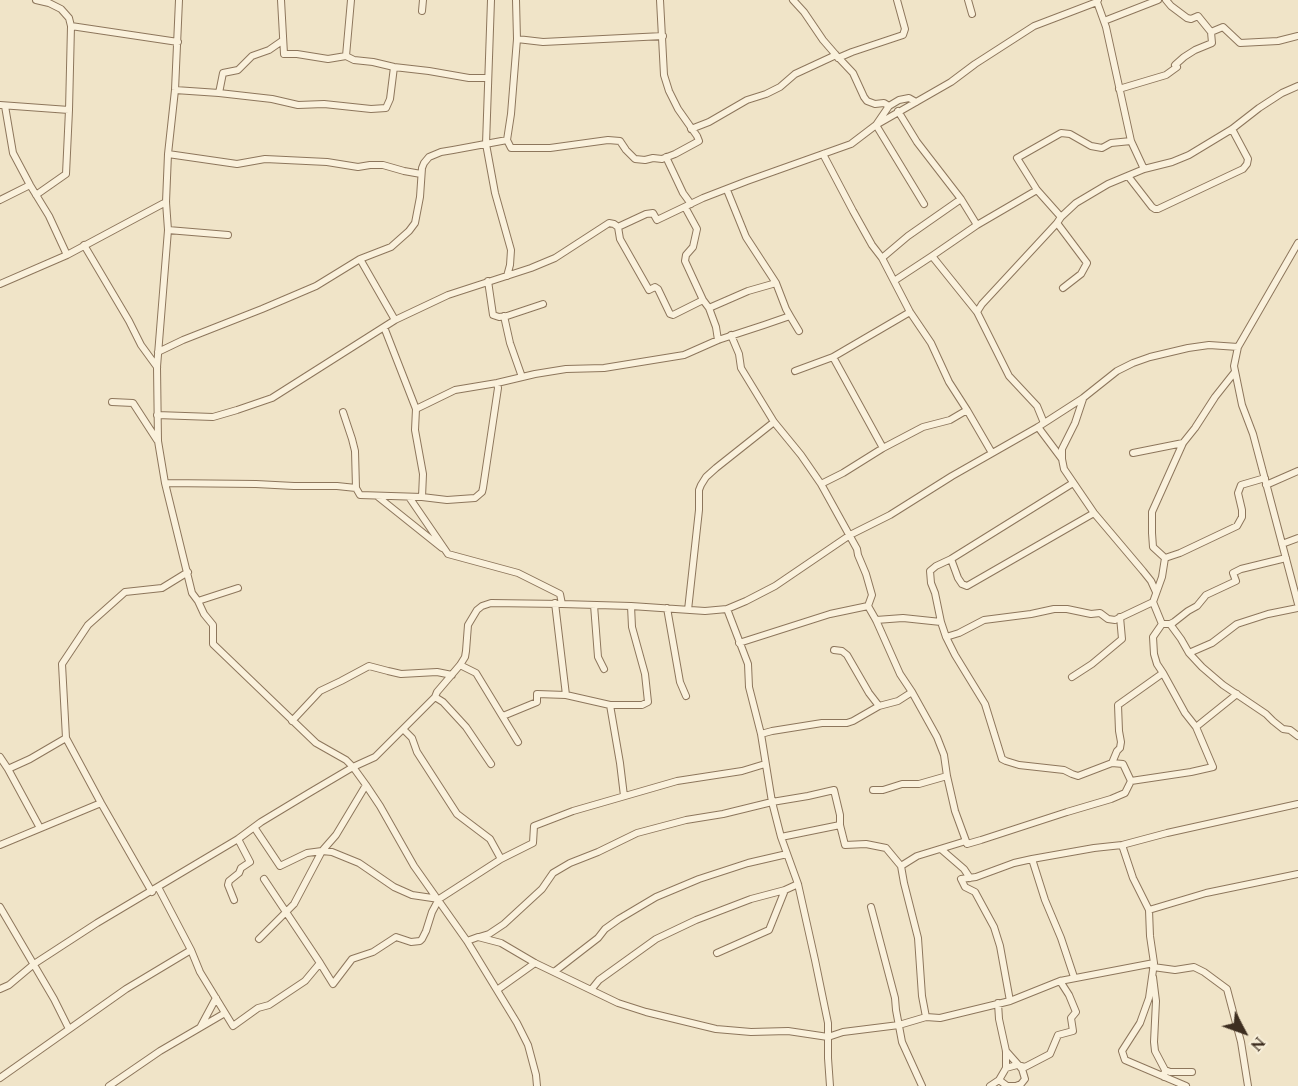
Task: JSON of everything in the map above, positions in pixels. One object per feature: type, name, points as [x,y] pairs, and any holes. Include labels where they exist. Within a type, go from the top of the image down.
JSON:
[{"type":"street","points":[[36,0],[61,9],[69,18],[71,26],[66,174],[36,195]]},
{"type":"street","points":[[179,0],[175,90],[168,154],[166,202],[168,230],[157,368],[157,415],[158,441],[165,483],[192,593],[213,625],[213,644],[316,743],[346,760],[366,785],[414,866],[467,941],[517,1023],[528,1045],[537,1086]]},
{"type":"street","points":[[281,0],[284,54],[328,59],[346,56],[354,60],[469,78],[488,78]]},
{"type":"street","points":[[346,56],[351,0]]},
{"type":"street","points":[[422,11],[423,0]]},
{"type":"street","points":[[491,0],[486,144],[495,193],[511,250],[507,276]]},
{"type":"street","points":[[516,0],[517,39],[507,140],[511,148],[550,148],[608,140],[620,141],[635,159],[645,160],[666,158],[699,141],[669,91],[664,75],[660,0]]},
{"type":"street","points":[[793,0],[823,40],[853,73],[864,97],[875,104],[884,103],[889,106]]},
{"type":"street","points":[[691,129],[709,122],[747,100],[780,87],[795,74],[837,56],[903,35],[905,29],[897,0]]},
{"type":"street","points":[[968,0],[972,14]]},
{"type":"street","points":[[1104,21],[1158,0]]},
{"type":"street","points":[[1119,89],[1166,75],[1177,67],[1175,65],[1184,57],[1212,43],[1211,32],[1198,16],[1188,18],[1166,0]]},
{"type":"street","points":[[618,227],[646,214],[653,213],[657,220],[747,181],[851,144],[876,125],[951,82],[1034,26],[1097,1],[1114,57],[1131,141],[1144,169]]},
{"type":"street","points":[[71,26],[178,42]]},
{"type":"street","points":[[1211,32],[1223,27],[1240,43],[1278,41],[1298,36]]},
{"type":"street","points":[[517,39],[543,42],[663,36]]},
{"type":"street","points":[[219,93],[224,73],[238,70],[252,56],[269,50],[282,41]]},
{"type":"street","points":[[175,90],[272,99],[298,105],[324,104],[371,109],[386,108],[390,99],[394,66]]},
{"type":"street","points":[[977,312],[1076,203],[1093,192],[1144,169],[1189,155],[1232,129],[1282,93],[1298,86]]},
{"type":"street","points":[[876,125],[889,106],[899,100],[909,98],[916,102]]},
{"type":"street","points":[[67,255],[49,216],[13,153],[2,106],[69,110]]},
{"type":"street","points":[[898,111],[917,142],[961,199],[976,225]]},
{"type":"street","points":[[876,125],[924,204]]},
{"type":"street","points":[[1128,176],[1152,207],[1158,209],[1243,169],[1248,159],[1232,129]]},
{"type":"street","points":[[1061,217],[1037,190],[1017,158],[1061,133],[1070,134],[1091,146],[1102,148],[1111,143],[1131,141]]},
{"type":"street","points":[[158,352],[316,286],[360,259],[391,247],[413,226],[420,197],[421,174],[424,163],[429,157],[441,152],[507,140]]},
{"type":"street","points":[[168,154],[237,164],[265,159],[327,162],[358,168],[383,165],[421,174]]},
{"type":"street","points":[[823,154],[910,312],[931,343],[949,382],[992,453]]},
{"type":"street","points":[[666,158],[697,229],[693,247],[686,255],[685,261],[716,327],[718,340]]},
{"type":"street","points":[[0,200],[30,185]]},
{"type":"street","points":[[727,190],[748,242],[776,283],[786,309],[799,331]]},
{"type":"street","points":[[894,281],[976,225],[1037,190]]},
{"type":"street","points":[[882,258],[908,236],[961,199]]},
{"type":"street","points":[[0,284],[67,255],[166,202]]},
{"type":"street","points":[[157,415],[213,417],[272,398],[395,320],[448,295],[555,258],[609,223],[618,227],[620,239],[645,284],[649,290],[655,287],[658,289],[670,314],[673,315],[703,300]]},
{"type":"street","points":[[1057,223],[1087,263],[1081,274],[1063,288]]},
{"type":"street","points":[[168,230],[228,235]]},
{"type":"street","points":[[1190,653],[1212,642],[1237,624],[1298,606],[1253,434],[1242,405],[1234,366],[1238,347],[1298,243]]},
{"type":"street","points":[[84,245],[141,345],[157,368]]},
{"type":"street","points":[[932,256],[977,312],[1009,376],[1037,406],[1041,425],[1062,459]]},
{"type":"street","points":[[360,259],[395,320]]},
{"type":"street","points":[[488,281],[493,315],[504,316],[543,304]]},
{"type":"street","points":[[708,309],[748,291],[776,283]]},
{"type":"street","points":[[795,371],[833,357],[910,312]]},
{"type":"street","points":[[504,316],[510,343],[522,377]]},
{"type":"street","points":[[416,409],[454,390],[566,369],[604,368],[684,355],[731,335],[790,316]]},
{"type":"street","points":[[384,327],[416,409],[415,430],[423,474],[422,497]]},
{"type":"street","points":[[731,335],[739,354],[741,368],[774,422],[821,484],[857,549],[872,595],[868,606],[900,674],[937,737],[944,755],[946,776],[966,842]]},
{"type":"street","points":[[0,989],[97,923],[238,839],[309,792],[375,757],[435,697],[460,665],[465,657],[468,625],[482,606],[491,603],[594,604],[705,611],[727,609],[774,586],[850,535],[890,515],[1041,425],[1083,398],[1117,371],[1150,357],[1188,348],[1209,345],[1238,347]]},
{"type":"street","points":[[833,357],[883,448]]},
{"type":"street","points":[[1165,558],[1154,547],[1152,512],[1183,443],[1234,373]]},
{"type":"street","points":[[343,412],[355,451],[357,488],[360,495],[460,500],[475,498],[482,492],[497,383]]},
{"type":"street","points":[[1083,398],[1075,423],[1062,449],[1064,469],[1094,513],[1151,581],[1156,592]]},
{"type":"street","points":[[112,402],[133,403],[158,441]]},
{"type":"street","points":[[821,484],[923,427],[950,420],[967,410]]},
{"type":"street","points":[[688,610],[701,485],[716,468],[774,422]]},
{"type":"street","points":[[1133,453],[1183,443]]},
{"type":"street","points":[[1165,558],[1237,526],[1242,517],[1238,493],[1241,485],[1266,481],[1298,471]]},
{"type":"street","points":[[165,483],[357,488]]},
{"type":"street","points":[[1073,483],[936,566],[930,572],[931,583],[946,637],[985,704],[1002,759],[1019,765],[1064,770],[1078,776],[1112,762],[1123,764],[1131,781]]},
{"type":"street","points":[[377,496],[448,554],[518,573],[560,594],[566,695]]},
{"type":"street","points":[[409,497],[448,554]]},
{"type":"street","points":[[951,559],[958,578],[962,584],[967,586],[1094,513]]},
{"type":"street","points":[[1282,544],[1298,538]]},
{"type":"street","points":[[1162,624],[1154,602],[1162,578],[1165,558]]},
{"type":"street","points":[[1162,624],[1174,622],[1188,610],[1197,606],[1206,595],[1236,581],[1233,573],[1286,558]]},
{"type":"street","points":[[152,891],[66,738],[62,664],[88,625],[125,592],[162,588],[188,572]]},
{"type":"street","points":[[198,601],[238,588]]},
{"type":"street","points":[[946,637],[984,620],[1054,609],[1100,613],[1108,619],[1115,620],[1154,602]]},
{"type":"street","points":[[594,604],[598,657],[604,669]]},
{"type":"street","points":[[503,716],[537,702],[537,694],[566,695],[610,705],[642,705],[648,702],[645,674],[632,627],[631,606]]},
{"type":"street","points":[[739,643],[830,614],[868,606]]},
{"type":"street","points":[[667,608],[680,682],[686,696]]},
{"type":"street","points":[[727,609],[748,664],[749,687],[761,734],[772,802],[781,837],[798,884],[825,1006],[828,1023],[830,1086]]},
{"type":"street","points":[[1072,677],[1122,639],[1120,617]]},
{"type":"street","points":[[876,620],[903,618],[941,622]]},
{"type":"street","points":[[1131,781],[1214,767],[1196,727],[1185,713],[1157,664],[1153,637],[1162,624]]},
{"type":"street","points":[[1170,624],[1190,653],[1213,678],[1266,714],[1283,729],[1290,730],[1298,736]]},
{"type":"street","points":[[954,651],[959,633]]},
{"type":"street","points":[[834,650],[848,655],[879,706]]},
{"type":"street","points":[[460,665],[476,673],[518,742]]},
{"type":"street","points":[[292,721],[320,691],[369,666],[401,674],[437,672],[452,675]]},
{"type":"street","points":[[1112,762],[1121,742],[1118,705],[1163,673]]},
{"type":"street","points":[[761,734],[772,730],[822,723],[847,723],[879,706],[898,701],[912,692]]},
{"type":"street","points":[[1196,727],[1237,694]]},
{"type":"street","points":[[435,697],[443,702],[466,727],[491,765]]},
{"type":"street","points":[[610,705],[624,796]]},
{"type":"street","points":[[403,729],[412,738],[417,752],[457,814],[490,839],[501,859]]},
{"type":"street","points":[[8,769],[66,738]]},
{"type":"street","points":[[0,756],[40,828]]},
{"type":"street","points":[[264,879],[333,984],[350,961],[373,952],[396,937],[411,942],[420,941],[439,899],[501,859],[533,843],[534,826],[573,811],[677,781],[742,771],[765,764]]},
{"type":"street","points":[[873,790],[884,790],[902,784],[919,784],[946,776]]},
{"type":"street","points":[[902,866],[917,856],[966,842],[968,844],[1111,799],[1125,793],[1131,781]]},
{"type":"street","points":[[259,939],[294,904],[322,851],[336,835],[366,785]]},
{"type":"street","points":[[467,941],[489,934],[504,924],[542,889],[554,873],[570,863],[637,832],[834,790],[845,845],[866,844],[885,848],[902,866],[918,938],[922,996],[927,1017]]},
{"type":"street","points":[[0,845],[101,803]]},
{"type":"street","points":[[975,891],[965,887],[961,879],[1014,863],[1122,845],[1298,804]]},
{"type":"street","points":[[781,837],[840,825]]},
{"type":"street","points":[[254,827],[280,866],[307,853],[332,852],[359,864],[394,887],[412,895],[439,899]]},
{"type":"street","points":[[234,900],[228,885],[229,881],[250,862],[238,839]]},
{"type":"street","points":[[1122,845],[1133,878],[1149,910],[1156,1001],[1154,1042],[1155,1052],[1165,1073]]},
{"type":"street","points":[[942,850],[973,877],[975,891],[994,927],[1000,946],[1010,1001]]},
{"type":"street","points":[[554,972],[592,944],[605,929],[656,897],[748,863],[787,854]]},
{"type":"street","points":[[1032,859],[1074,977]]},
{"type":"street","points":[[1149,910],[1206,893],[1298,874]]},
{"type":"street","points":[[591,990],[599,980],[656,939],[696,920],[798,884]]},
{"type":"street","points":[[158,887],[200,972],[233,1026],[258,1008],[268,1005],[305,981],[320,963]]},
{"type":"street","points":[[717,953],[769,930],[785,890]]},
{"type":"street","points":[[871,907],[895,998],[902,1042],[922,1086]]},
{"type":"street","points":[[0,909],[34,964],[69,1029]]},
{"type":"street","points":[[478,937],[501,943],[535,963],[618,1003],[637,1009],[716,1029],[751,1032],[788,1031],[828,1037],[843,1032],[898,1025],[927,1017],[940,1018],[1010,1001],[1074,977],[1153,968],[1175,970],[1194,967],[1227,989],[1241,1042],[1248,1086]]},
{"type":"street","points":[[0,1078],[142,978],[191,950]]},
{"type":"street","points":[[497,990],[535,963]]},
{"type":"street","points":[[1153,968],[1149,998],[1140,1023],[1122,1051],[1125,1060],[1165,1073],[1186,1086]]},
{"type":"street","points":[[1006,1068],[1017,1065],[1025,1067],[1050,1054],[1058,1035],[1073,1030],[1071,1018],[1076,1012],[1060,981]]},
{"type":"street","points":[[201,1026],[216,998]]},
{"type":"street","points":[[990,1086],[999,1080],[1006,1068],[1006,1051],[998,1003]]},
{"type":"street","points":[[109,1086],[160,1051],[225,1013]]},
{"type":"street","points":[[999,1080],[1005,1085],[1016,1086],[1022,1084],[1025,1079],[1022,1069],[1006,1051]]},
{"type":"street","points":[[1165,1073],[1192,1072]]}]
